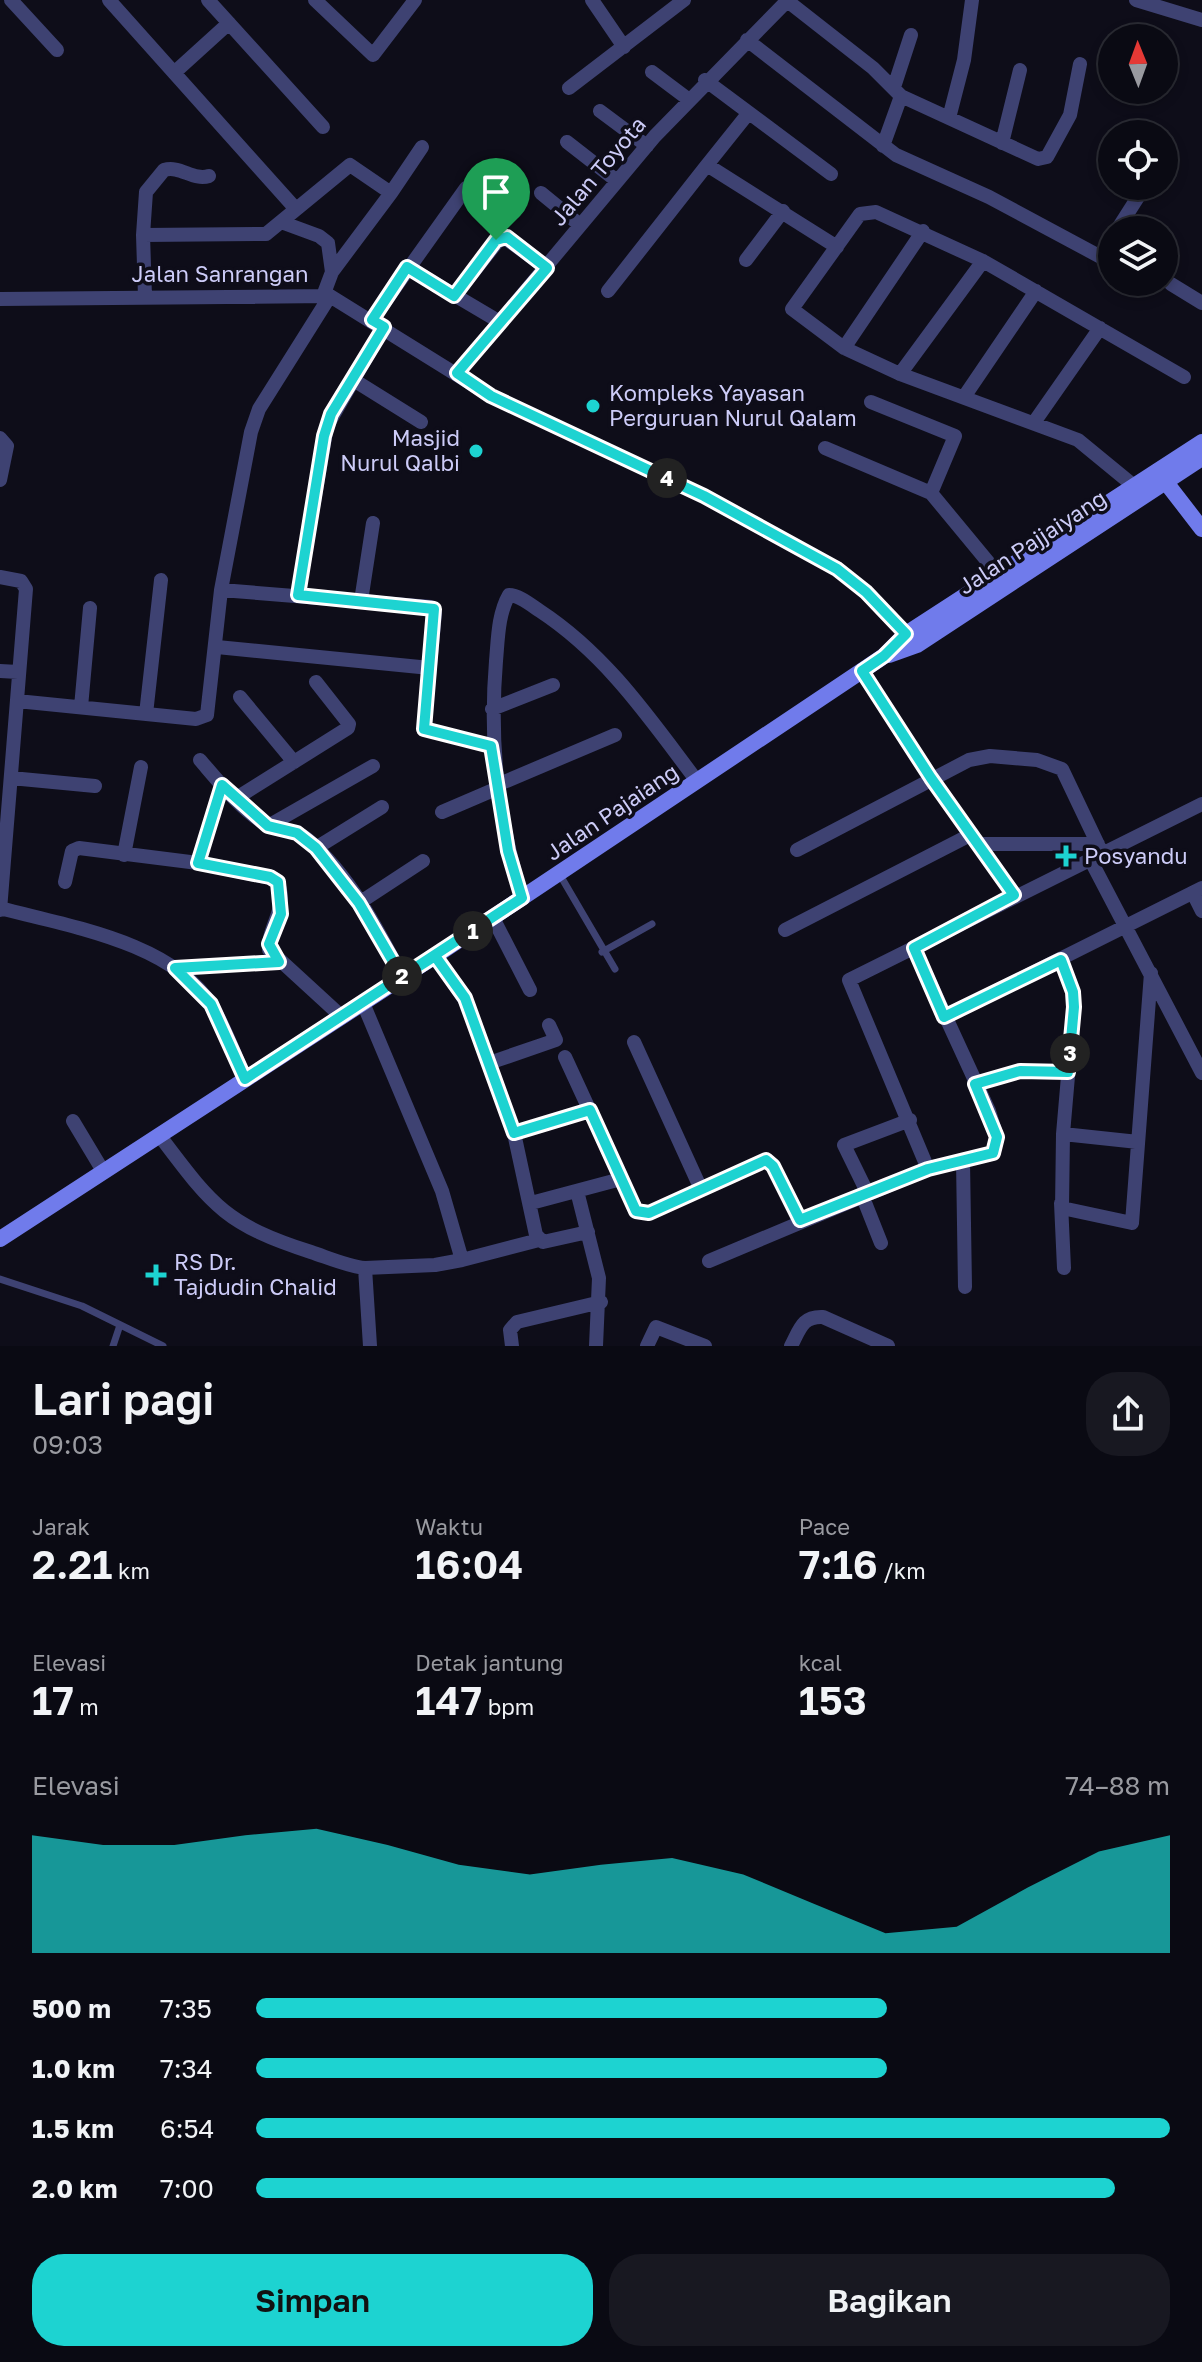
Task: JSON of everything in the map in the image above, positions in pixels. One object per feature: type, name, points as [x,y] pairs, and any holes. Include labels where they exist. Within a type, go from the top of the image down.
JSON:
[{"type":"main road","points":[[912,639],[998,574],[1134,486],[1161,476],[1202,442]]},
{"type":"main road","name":"Jalan Pajjaiyang","points":[[884,656],[1161,476],[1202,458]]},
{"type":"main road","points":[[1161,476],[1202,529]]},
{"type":"main road","name":"Jalan Pajaiang","points":[[0,1239],[560,874],[884,656]]},
{"type":"street","points":[[0,9],[11,0],[57,50]]},
{"type":"street","points":[[109,0],[295,208]]},
{"type":"street","points":[[208,0],[323,127]]},
{"type":"street","points":[[315,0],[368,54],[377,54],[410,2]]},
{"type":"street","points":[[592,0],[624,47]]},
{"type":"street","points":[[569,88],[684,0]]},
{"type":"street","points":[[949,118],[964,60],[972,0]]},
{"type":"street","points":[[1136,0],[1202,20]]},
{"type":"street","name":"Jalan Toyota","points":[[457,373],[688,99],[787,2],[898,91]]},
{"type":"street","points":[[175,72],[229,23]]},
{"type":"street","points":[[883,146],[911,35]]},
{"type":"street","points":[[747,40],[883,146],[1098,255]]},
{"type":"street","points":[[898,91],[1038,159],[1047,157],[1070,115],[1080,64]]},
{"type":"street","points":[[1002,143],[1020,70]]},
{"type":"street","points":[[652,72],[688,99]]},
{"type":"street","points":[[705,80],[747,115],[831,174]]},
{"type":"street","points":[[600,111],[647,146]]},
{"type":"street","points":[[608,291],[747,115]]},
{"type":"street","points":[[567,142],[617,181]]},
{"type":"street","points":[[332,272],[422,147]]},
{"type":"street","points":[[143,235],[260,235],[281,222],[350,165],[391,193]]},
{"type":"street","points":[[707,165],[837,247]]},
{"type":"street","points":[[145,296],[143,235],[146,192],[164,170],[174,169],[200,178],[209,176]]},
{"type":"street","points":[[298,595],[324,436],[331,414],[352,379],[407,267],[466,188]]},
{"type":"street","points":[[541,193],[580,225]]},
{"type":"street","points":[[746,260],[783,211]]},
{"type":"street","points":[[1134,486],[1078,440],[1035,421],[900,374],[844,348],[792,309],[865,211],[876,212],[983,261],[1184,377]]},
{"type":"street","points":[[17,701],[196,719],[207,715],[221,590],[254,422],[326,296],[332,272],[328,243],[324,238],[281,222]]},
{"type":"street","points":[[844,348],[923,231]]},
{"type":"street","points":[[454,296],[502,236],[547,268]]},
{"type":"street","points":[[900,374],[983,261]]},
{"type":"street","points":[[407,267],[500,322]]},
{"type":"street","points":[[1178,288],[1202,303]]},
{"type":"street","points":[[964,397],[1036,291]]},
{"type":"street","name":"Jalan Sanrangan","points":[[0,299],[326,296],[378,324],[491,396],[704,496],[837,569],[866,592],[912,639]]},
{"type":"street","points":[[1035,421],[1100,328]]},
{"type":"street","points":[[352,379],[421,422]]},
{"type":"street","points":[[871,402],[955,436],[931,493]]},
{"type":"street","points":[[0,438],[7,446],[0,480]]},
{"type":"street","points":[[825,448],[931,493],[998,574]]},
{"type":"street","points":[[361,601],[373,523]]},
{"type":"street","points":[[0,577],[21,581],[26,586],[0,909],[130,946],[175,968],[211,1004],[245,1079]]},
{"type":"street","points":[[146,714],[161,580]]},
{"type":"street","points":[[221,590],[434,609],[424,729],[491,746]]},
{"type":"street","points":[[522,898],[508,851],[491,746],[502,612],[512,594],[561,625],[603,661],[632,693],[697,781]]},
{"type":"street","points":[[81,707],[90,608]]},
{"type":"street","points":[[217,647],[430,668]]},
{"type":"street","points":[[0,671],[18,672]]},
{"type":"street","points":[[862,671],[931,778],[1014,895]]},
{"type":"street","points":[[235,799],[350,725],[316,682]]},
{"type":"street","points":[[492,709],[553,685]]},
{"type":"street","points":[[240,697],[294,762]]},
{"type":"street","points":[[442,812],[615,735]]},
{"type":"street","points":[[797,850],[969,760],[990,756],[1054,764],[1062,769],[1068,780],[1126,925],[1202,1073]]},
{"type":"street","points":[[200,760],[235,799],[268,826],[297,833],[316,848],[359,903],[402,977]]},
{"type":"street","points":[[268,826],[373,766]]},
{"type":"street","points":[[124,855],[141,767]]},
{"type":"street","points":[[11,778],[95,786]]},
{"type":"street","points":[[198,863],[222,785]]},
{"type":"street","points":[[928,1169],[849,980],[1097,852],[1202,804]]},
{"type":"street","points":[[316,848],[382,807]]},
{"type":"street","points":[[785,930],[976,839],[1097,852]]},
{"type":"street","points":[[65,882],[75,849],[198,863],[270,877],[278,882],[281,914],[269,944],[279,962],[342,1017]]},
{"type":"street","points":[[359,903],[423,861]]},
{"type":"street","points":[[944,1017],[1197,890],[1202,911]]},
{"type":"street","points":[[493,918],[530,990]]},
{"type":"street","points":[[709,1261],[800,1220],[928,1169],[993,1153],[997,1137],[914,948]]},
{"type":"street","points":[[435,956],[465,998],[489,1063],[514,1133],[539,1240]]},
{"type":"street","points":[[1061,960],[1073,992],[1074,1007],[1063,1134],[1061,1203],[1064,1268]]},
{"type":"street","points":[[175,968],[279,962]]},
{"type":"street","points":[[1061,1203],[1068,1211],[1132,1223],[1151,973]]},
{"type":"street","points":[[363,1003],[442,1191],[462,1260]]},
{"type":"street","points":[[489,1063],[556,1040],[549,1025]]},
{"type":"street","points":[[634,1042],[700,1187]]},
{"type":"street","points":[[565,1057],[634,1206],[642,1213],[649,1213],[700,1187],[766,1160],[773,1166],[800,1220]]},
{"type":"street","points":[[975,1084],[1020,1071],[1068,1072]]},
{"type":"street","points":[[514,1133],[590,1110]]},
{"type":"street","points":[[881,1243],[844,1145],[910,1120]]},
{"type":"street","points":[[73,1121],[103,1171]]},
{"type":"street","points":[[1063,1134],[1138,1142]]},
{"type":"street","points":[[159,1135],[209,1200],[242,1226],[272,1240],[365,1268],[435,1265],[539,1240],[548,1242],[588,1232]]},
{"type":"street","points":[[963,1161],[965,1287]]},
{"type":"street","points":[[531,1203],[621,1179]]},
{"type":"street","points":[[577,1191],[601,1302],[596,1346]]},
{"type":"street","points":[[365,1268],[370,1346]]},
{"type":"street","points":[[512,1346],[510,1330],[517,1322],[601,1302]]},
{"type":"street","points":[[791,1346],[803,1322],[815,1317],[823,1317],[888,1346]]},
{"type":"street","points":[[647,1346],[656,1327],[705,1346]]},
{"type":"lane","points":[[560,874],[602,952],[615,969]]},
{"type":"lane","points":[[602,952],[652,924]]},
{"type":"lane","points":[[0,1279],[82,1306],[163,1346]]},
{"type":"lane","points":[[113,1346],[120,1325]]},
{"type":"place","name":"Kompleks Yayasan Perguruan Nurul Qalam","points":[[593,406]]},
{"type":"place","name":"Masjid Nurul Qalbi","points":[[476,451]]},
{"type":"place","name":"Posyandu","points":[[1066,856]]},
{"type":"place","name":"RS Dr. Tajdudin Chalid","points":[[156,1275]]},
{"type":"route","points":[[496,240],[454,296],[407,267],[372,320],[384,327],[331,414],[324,436],[298,595],[434,609],[424,729],[491,746],[508,851],[522,898],[435,956],[245,1079],[211,1004],[175,968],[279,962],[269,950],[271,936],[281,914],[278,882],[270,877],[198,863],[222,785],[268,826],[297,833],[316,848],[351,891],[402,977],[435,956],[465,998],[514,1133],[590,1110],[636,1211],[649,1213],[700,1187],[766,1160],[773,1166],[800,1220],[939,1165],[993,1153],[997,1137],[989,1111],[975,1084],[1035,1069],[1068,1072],[1073,992],[1061,960],[944,1017],[914,948],[1014,895],[981,844],[931,778],[862,671],[884,656],[906,634],[866,592],[837,569],[704,496],[491,396],[457,373],[547,268],[507,237],[496,240]]}]
